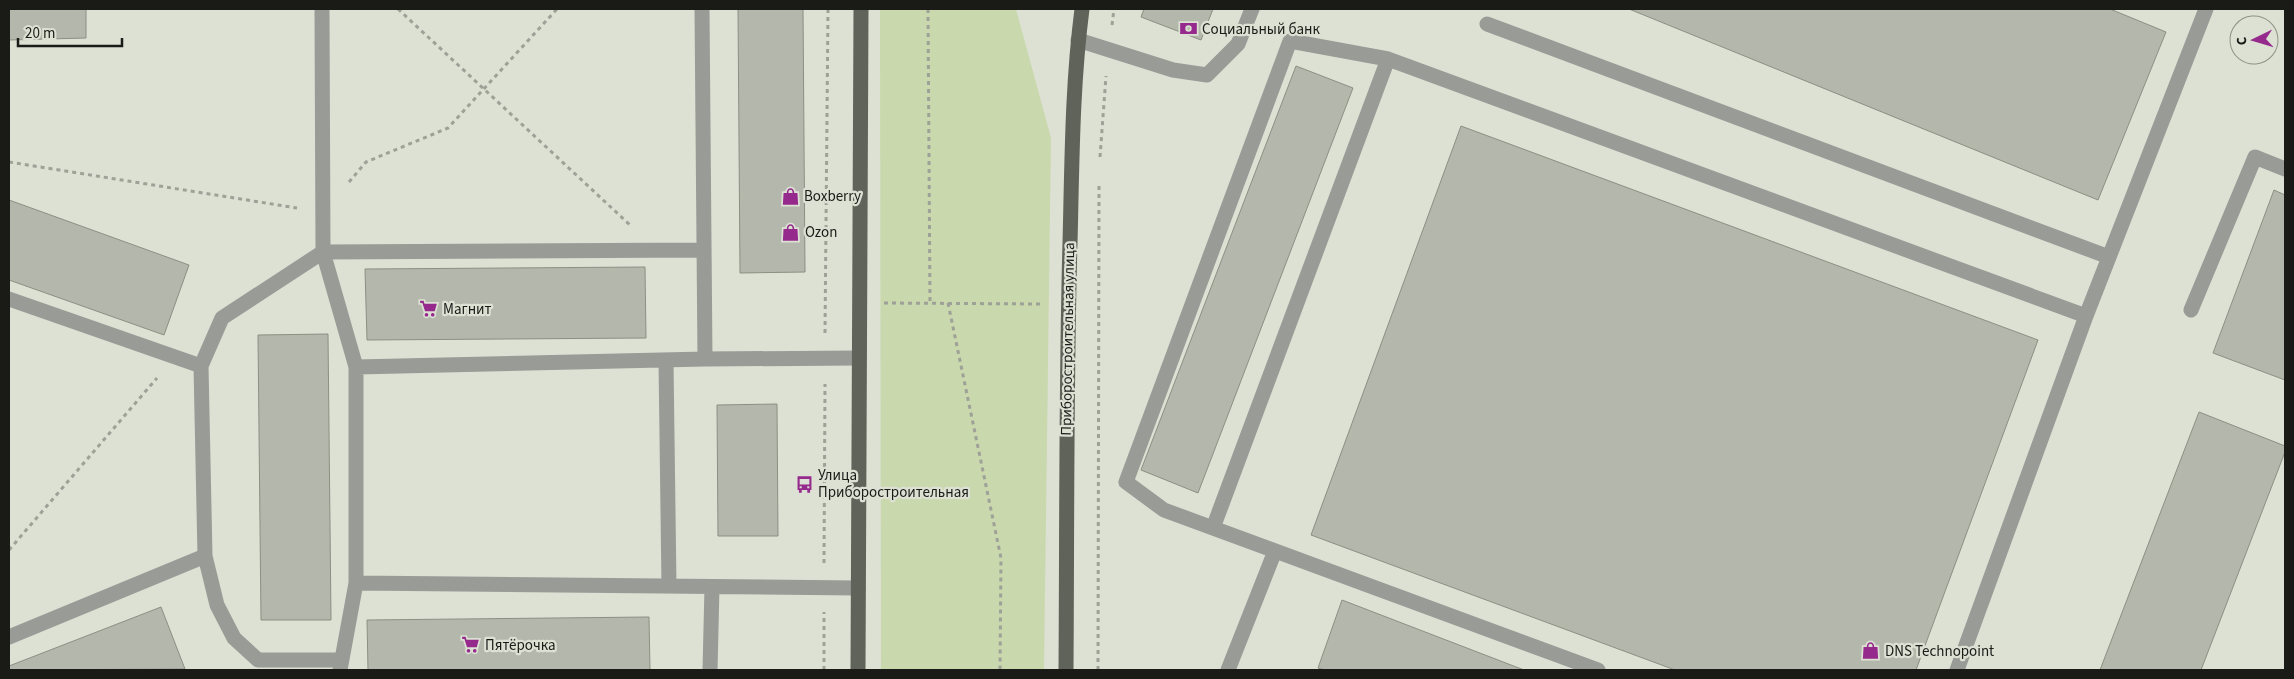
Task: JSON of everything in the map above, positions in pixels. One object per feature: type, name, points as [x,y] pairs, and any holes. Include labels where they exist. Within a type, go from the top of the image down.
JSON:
[{"type":"main road","points":[[858,670],[861,9]]},
{"type":"main road","name":"Приборостроительная улица","points":[[1066,670],[1068,304],[1072,132],[1082,9]]},
{"type":"lane","points":[[322,9],[323,252],[356,367],[356,582],[341,665],[258,660],[234,638],[218,605],[205,556],[201,366],[222,318],[323,252],[703,250]]},
{"type":"lane","points":[[702,9],[705,359]]},
{"type":"lane","points":[[1078,40],[1173,70],[1207,75],[1238,44],[1252,9]]},
{"type":"lane","points":[[1957,670],[2086,316],[2206,9]]},
{"type":"lane","points":[[1487,24],[2109,257]]},
{"type":"lane","points":[[1598,670],[1164,510],[1126,482],[1290,41],[1388,59],[2086,316]]},
{"type":"lane","points":[[1213,528],[1388,59]]},
{"type":"lane","points":[[2191,310],[2255,158],[2285,169]]},
{"type":"lane","points":[[9,299],[201,366]]},
{"type":"lane","points":[[356,367],[705,359],[858,358]]},
{"type":"lane","points":[[666,361],[669,586]]},
{"type":"lane","points":[[1228,670],[1274,551]]},
{"type":"lane","points":[[9,637],[205,556]]},
{"type":"lane","points":[[356,582],[858,588]]},
{"type":"lane","points":[[710,670],[712,586]]},
{"type":"path","points":[[398,9],[658,250]]},
{"type":"path","points":[[9,162],[322,212],[366,162],[448,128],[557,9]]},
{"type":"path","points":[[928,9],[930,303]]},
{"type":"path","points":[[1100,164],[1108,49],[1114,9]]},
{"type":"path","points":[[1098,670],[1100,173]]},
{"type":"path","points":[[826,302],[1042,304]]},
{"type":"path","points":[[948,303],[1001,558],[1000,670]]},
{"type":"path","points":[[9,550],[176,356]]},
{"type":"green space","points":[[880,9],[1016,9],[1051,138],[1044,670],[881,670]]},
{"type":"building","points":[[9,9],[86,9],[86,38],[9,40]]},
{"type":"building","points":[[738,9],[803,9],[805,272],[740,273]]},
{"type":"building","name":"Социальный банк","points":[[1144,9],[1213,9],[1201,40],[1141,17]]},
{"type":"building","points":[[1629,9],[2110,9],[2166,32],[2098,200]]},
{"type":"building","points":[[1296,66],[1353,88],[1198,493],[1141,470]]},
{"type":"building","points":[[1461,126],[2038,340],[1916,670],[1675,670],[1311,535]]},
{"type":"building","points":[[2274,190],[2285,195],[2285,380],[2213,353]]},
{"type":"building","points":[[9,200],[189,265],[164,335],[9,280]]},
{"type":"building","points":[[645,267],[646,338],[367,340],[365,269]]},
{"type":"building","points":[[328,334],[331,620],[261,620],[258,335]]},
{"type":"building","points":[[777,404],[778,536],[718,536],[717,405]]},
{"type":"building","points":[[2199,412],[2285,446],[2285,452],[2201,670],[2100,670]]},
{"type":"building","points":[[1342,600],[1524,670],[1325,670],[1318,668]]},
{"type":"building","points":[[161,607],[185,669],[9,670],[9,666]]},
{"type":"building","points":[[649,617],[650,670],[368,670],[367,620]]},
{"type":"place","name":"Социальный банк","points":[[1188,29]]},
{"type":"place","name":"Boxberry","points":[[790,196]]},
{"type":"place","name":"Ozon","points":[[791,232]]},
{"type":"place","name":"Магнит","points":[[429,309]]},
{"type":"place","name":"Улица Приборостроительная","points":[[804,484]]},
{"type":"place","name":"Пятёрочка","points":[[471,645]]},
{"type":"place","name":"DNS Technopoint","points":[[1871,651]]}]
